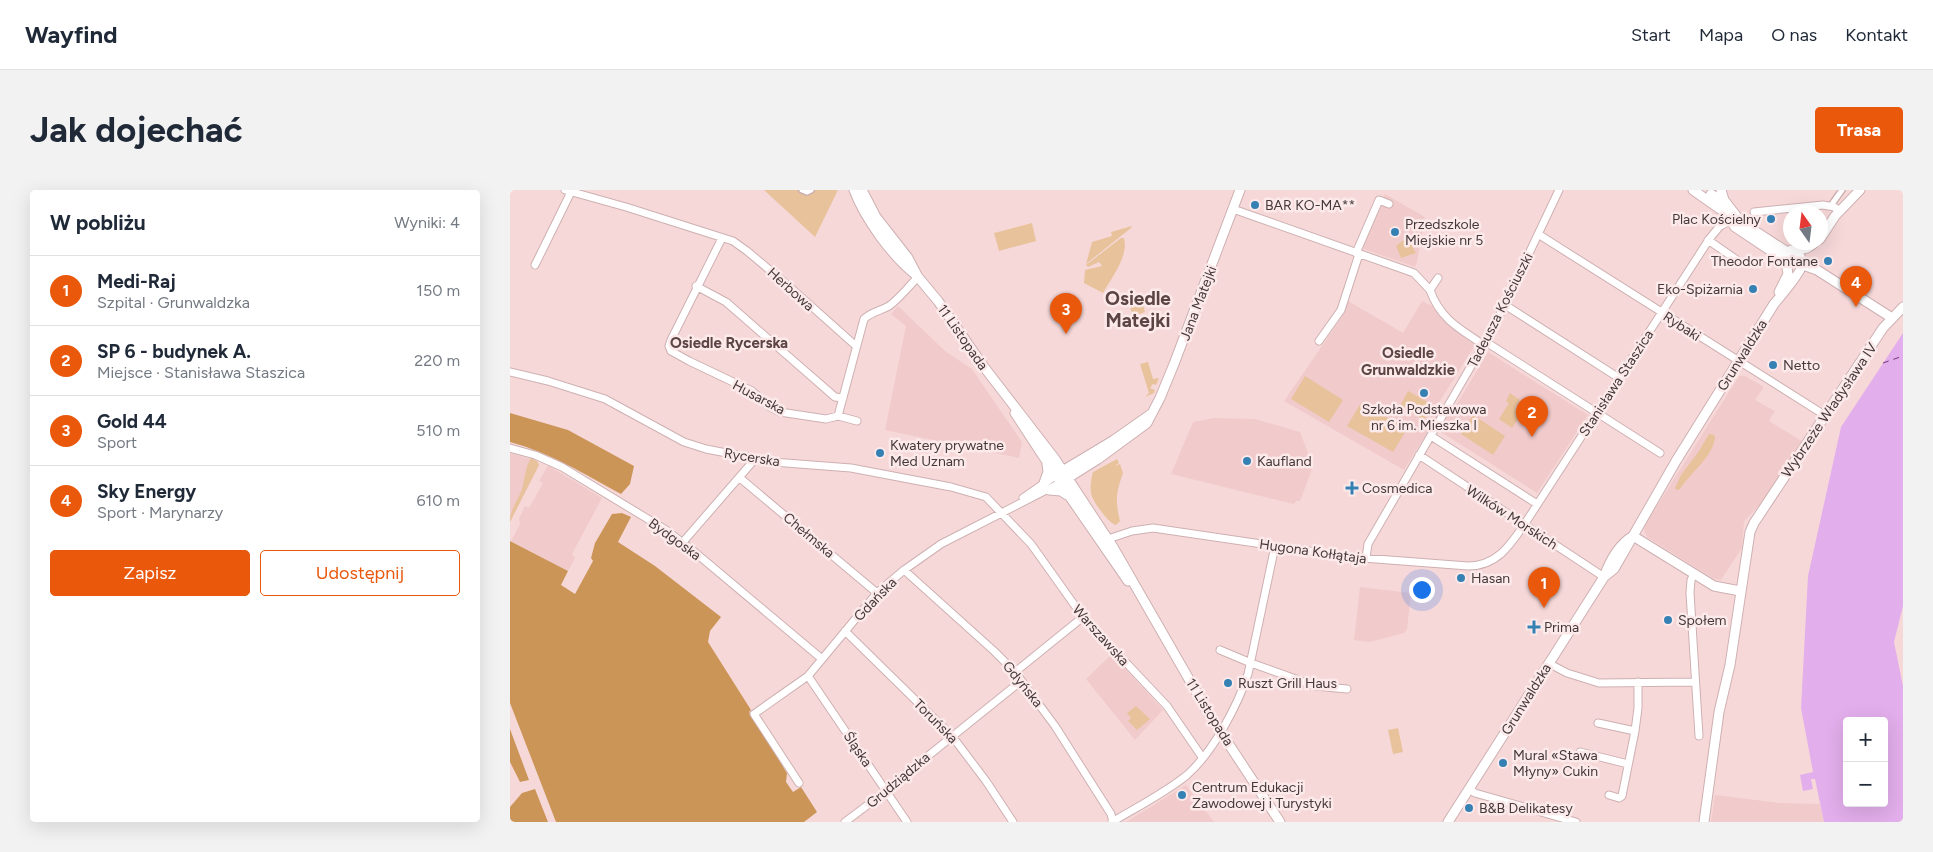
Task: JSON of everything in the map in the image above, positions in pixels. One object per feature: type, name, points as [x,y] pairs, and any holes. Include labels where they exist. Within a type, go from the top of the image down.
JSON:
[{"type":"street","points":[[802,190],[807,192],[811,190]]},
{"type":"street","name":"11 Listopada","points":[[854,190],[859,204],[869,220],[905,267],[918,276]]},
{"type":"street","name":"11 Listopada","points":[[862,190],[876,217],[908,258],[918,276],[1007,398],[1021,413],[1105,541],[1124,563],[1143,600],[1220,731],[1280,822]]},
{"type":"street","name":"Jana Matejki","points":[[1062,477],[1151,414],[1165,386],[1240,190]]},
{"type":"street","name":"Tadeusza Kościuszki","points":[[1366,558],[1368,544],[1485,343],[1505,305],[1558,190]]},
{"type":"street","points":[[1694,190],[1741,222],[1776,250],[1789,261],[1793,271],[1801,265]]},
{"type":"street","points":[[1694,190],[1713,191],[1741,232],[1776,250],[1783,250]]},
{"type":"street","points":[[1727,190],[1728,213]]},
{"type":"street","points":[[1832,204],[1842,190]]},
{"type":"street","points":[[1828,228],[1840,211],[1860,190]]},
{"type":"street","points":[[535,265],[568,191]]},
{"type":"street","name":"Herbowa","points":[[568,191],[733,241],[856,346]]},
{"type":"street","points":[[1319,341],[1341,310],[1358,253],[1379,200],[1389,204]]},
{"type":"street","points":[[1754,212],[1823,205],[1831,205],[1840,211]]},
{"type":"street","points":[[1233,209],[1414,273],[1432,294],[1436,306],[1449,321],[1660,453]]},
{"type":"street","name":"Stanisława Staszica","points":[[1524,525],[1708,240],[1728,213]]},
{"type":"street","name":"Rybaki","points":[[1538,234],[1826,416]]},
{"type":"street","points":[[722,238],[696,286],[726,302],[835,397],[843,398]]},
{"type":"street","points":[[1708,240],[1737,260]]},
{"type":"street","points":[[1776,250],[1784,273],[1784,282]]},
{"type":"street","name":"Grunwaldzka","points":[[1774,304],[1790,286],[1801,265],[1813,250]]},
{"type":"street","points":[[1789,261],[1798,256],[1801,265]]},
{"type":"street","name":"Grunwaldzka","points":[[1448,822],[1604,577],[1622,542],[1633,536],[1672,466],[1741,363],[1774,304],[1788,274],[1789,261]]},
{"type":"street","points":[[1801,265],[1818,270],[1892,318]]},
{"type":"street","points":[[838,416],[864,319],[869,314],[882,310],[892,304],[918,276]]},
{"type":"street","points":[[1432,294],[1438,278]]},
{"type":"street","name":"Husarska","points":[[696,286],[670,340],[669,346],[671,351],[752,391],[780,412],[826,419],[838,416],[857,421]]},
{"type":"street","points":[[1505,305],[1619,378]]},
{"type":"street","name":"Wybrzeże Władysława IV","points":[[1704,822],[1719,712],[1730,665],[1750,532],[1880,334],[1903,307]]},
{"type":"street","name":"Rycerska","points":[[510,372],[548,381],[605,399],[659,429],[693,445],[755,459],[850,468],[951,487],[986,497],[1001,512]]},
{"type":"street","name":"Wilków Morskich","points":[[1431,436],[1537,504]]},
{"type":"street","name":"Bydgoska","points":[[510,448],[535,455],[562,467],[666,530],[683,542],[822,659]]},
{"type":"street","name":"Wilków Morskich","points":[[1419,456],[1604,577]]},
{"type":"street","points":[[683,542],[755,459]]},
{"type":"street","points":[[1051,461],[1078,467],[1074,495],[1046,487],[1051,461]]},
{"type":"street","name":"Gdańska","points":[[798,783],[754,714],[808,676],[877,593],[904,570],[941,544],[1013,506],[1062,477]]},
{"type":"street","name":"Chełmska","points":[[740,478],[877,593]]},
{"type":"street","name":"Warszawska","points":[[1001,512],[1031,544],[1071,603],[1167,706],[1202,757]]},
{"type":"street","name":"Hugona Kołłątaja","points":[[1105,541],[1132,531],[1153,528],[1366,558],[1478,565],[1497,558],[1524,525]]},
{"type":"street","points":[[1516,536],[1526,533],[1538,534]]},
{"type":"street","points":[[1633,536],[1719,588],[1740,591]]},
{"type":"street","points":[[1113,822],[1181,779],[1194,768],[1220,731],[1242,694],[1251,664],[1275,546]]},
{"type":"street","name":"Gdyńska","points":[[904,570],[952,612],[1015,672],[1055,726],[1111,814],[1113,822]]},
{"type":"street","points":[[1694,574],[1691,580],[1690,593],[1700,736]]},
{"type":"street","points":[[1015,672],[1083,617]]},
{"type":"street","name":"Toruńska","points":[[845,631],[952,736],[986,781],[1013,822]]},
{"type":"street","points":[[1220,650],[1251,664],[1315,686],[1347,689]]},
{"type":"street","points":[[1548,663],[1567,673],[1599,682],[1695,682]]},
{"type":"street","name":"Śląska","points":[[808,676],[908,822]]},
{"type":"street","name":"Grudziądzka","points":[[845,822],[1022,681]]},
{"type":"street","points":[[1608,795],[1619,798],[1622,796],[1638,708],[1638,682]]},
{"type":"street","points":[[1598,723],[1634,731]]},
{"type":"street","points":[[1580,752],[1628,764]]},
{"type":"street","points":[[1469,789],[1483,795],[1576,822]]},
{"type":"shaded area","points":[[764,190],[838,190],[815,237]]},
{"type":"shaded area","name":"Przedszkole Miejskie nr 5","points":[[1385,194],[1425,217],[1415,267],[1361,248]]},
{"type":"shaded area","points":[[1032,223],[1036,241],[999,251],[994,233]]},
{"type":"shaded area","points":[[1132,226],[1086,264],[1092,242],[1112,236],[1111,232]]},
{"type":"shaded area","points":[[1410,235],[1414,241],[1413,248],[1416,253],[1401,258],[1396,246]]},
{"type":"shaded area","points":[[1121,238],[1124,238],[1125,245],[1122,259],[1103,293],[1084,283],[1085,270],[1102,266],[1099,262],[1088,267],[1086,265]]},
{"type":"shaded area","points":[[1138,293],[1140,294],[1145,312],[1136,315],[1132,314],[1128,298]]},
{"type":"shaded area","points":[[1348,301],[1403,333],[1422,301],[1442,311],[1477,342],[1438,404],[1441,407],[1452,412],[1488,352],[1588,415],[1537,493],[1441,432],[1430,428],[1404,470],[1284,401],[1342,317]]},
{"type":"shaded area","points":[[898,306],[945,351],[972,369],[1022,442],[1019,458],[885,430],[906,326],[891,314]]},
{"type":"shaded area","points":[[1903,333],[1903,606],[1894,642],[1903,686],[1903,822],[1824,822],[1815,779],[1811,779],[1813,789],[1803,791],[1800,775],[1813,772],[1801,708],[1808,576],[1841,427]]},
{"type":"shaded area","points":[[1148,362],[1153,379],[1159,378],[1156,385],[1153,384],[1150,388],[1155,390],[1154,393],[1145,397],[1149,393],[1140,364]]},
{"type":"shaded area","points":[[1305,376],[1343,400],[1329,422],[1291,399]]},
{"type":"shaded area","points":[[1739,376],[1745,376],[1764,387],[1755,400],[1775,411],[1769,421],[1802,441],[1759,506],[1744,521],[1742,548],[1721,580],[1714,579],[1647,537],[1644,530],[1645,525]]},
{"type":"shaded area","points":[[1408,391],[1433,405],[1424,420],[1400,406]]},
{"type":"shaded area","points":[[1510,393],[1520,400],[1515,408],[1522,413],[1512,428],[1499,419],[1509,403],[1506,401]]},
{"type":"shaded area","points":[[1361,403],[1407,429],[1393,452],[1347,426]]},
{"type":"shaded area","points":[[510,413],[568,430],[634,466],[630,484],[621,494],[553,458],[510,442]]},
{"type":"shaded area","points":[[1473,415],[1505,436],[1493,455],[1461,434]]},
{"type":"shaded area","name":"Kaufland","points":[[1214,418],[1255,419],[1300,432],[1311,461],[1312,469],[1300,501],[1296,501],[1294,504],[1171,474],[1193,422]]},
{"type":"shaded area","points":[[1709,434],[1715,437],[1706,458],[1680,489],[1677,490],[1675,488],[1681,475]]},
{"type":"shaded area","points":[[510,453],[537,461],[539,465],[510,522]]},
{"type":"shaded area","points":[[531,458],[537,461],[539,465],[510,522],[511,513],[522,489],[526,469]]},
{"type":"shaded area","points":[[1117,459],[1119,463],[1115,466],[1120,464],[1123,473],[1117,497],[1120,521],[1116,525],[1105,517],[1092,497],[1091,480],[1093,472]]},
{"type":"shaded area","points":[[549,466],[602,498],[572,554],[575,558],[568,571],[511,541],[520,524],[519,519],[525,506],[529,508],[543,483],[539,481]]},
{"type":"shaded area","points":[[622,513],[631,517],[618,542],[655,566],[721,617],[710,631],[708,642],[751,710],[749,712],[787,773],[786,782],[793,792],[801,787],[817,812],[804,822],[556,822],[510,703],[510,541],[568,571],[561,585],[575,594],[593,561],[591,558],[595,543],[612,514]]},
{"type":"shaded area","points":[[1360,587],[1411,593],[1407,629],[1404,633],[1370,642],[1354,640]]},
{"type":"shaded area","points":[[1112,654],[1163,710],[1135,740],[1086,679]]},
{"type":"shaded area","points":[[1136,706],[1150,719],[1137,730],[1128,721],[1131,718],[1127,713]]},
{"type":"shaded area","points":[[1398,728],[1403,752],[1393,754],[1388,730]]},
{"type":"shaded area","points":[[510,729],[529,780],[520,782],[510,762]]},
{"type":"shaded area","name":"Centrum Edukacji Zawodowej i Turystyki","points":[[1186,785],[1214,822],[1126,822]]},
{"type":"shaded area","points":[[535,789],[548,822],[510,822],[510,807],[522,793]]},
{"type":"shaded area","points":[[1715,795],[1781,803],[1820,804],[1824,822],[1711,822]]},
{"type":"ferry route","points":[[1883,363],[1903,356]]},
{"type":"place","name":"BAR KO-MA**","points":[[1255,205]]},
{"type":"place","name":"Plac Kościelny","points":[[1771,219]]},
{"type":"place","name":"Przedszkole Miejskie nr 5","points":[[1395,232]]},
{"type":"place","name":"Theodor Fontane","points":[[1828,261]]},
{"type":"place","name":"Eko-Spiżarnia","points":[[1753,289]]},
{"type":"place","name":"Sky Energy","points":[[1856,307]]},
{"type":"place","name":"Gold 44","points":[[1066,334]]},
{"type":"place","name":"Netto","points":[[1773,365]]},
{"type":"place","name":"Szkoła Podstawowa nr 6 im. Mieszka I","points":[[1424,393]]},
{"type":"place","name":"SP 6 - budynek A.","points":[[1532,437]]},
{"type":"place","name":"Kwatery prywatne Med Uznam","points":[[880,453]]},
{"type":"place","name":"Kaufland","points":[[1247,461]]},
{"type":"place","name":"Cosmedica","points":[[1352,488]]},
{"type":"place","name":"Hasan","points":[[1461,578]]},
{"type":"place","name":"Medi-Raj","points":[[1544,608]]},
{"type":"place","name":"Społem","points":[[1668,620]]},
{"type":"place","name":"Prima","points":[[1534,627]]},
{"type":"place","name":"Ruszt Grill Haus","points":[[1228,683]]},
{"type":"place","name":"Mural «Stawa Młyny» Cukin","points":[[1503,763]]},
{"type":"place","name":"Centrum Edukacji Zawodowej i Turystyki","points":[[1182,795]]},
{"type":"place","name":"B&B Delikatesy","points":[[1469,808]]},
{"type":"district","name":"Osiedle Matejki","points":[[1138,309]]},
{"type":"district","name":"Osiedle Rycerska","points":[[729,343]]},
{"type":"district","name":"Osiedle Grunwaldzkie","points":[[1408,362]]}]
